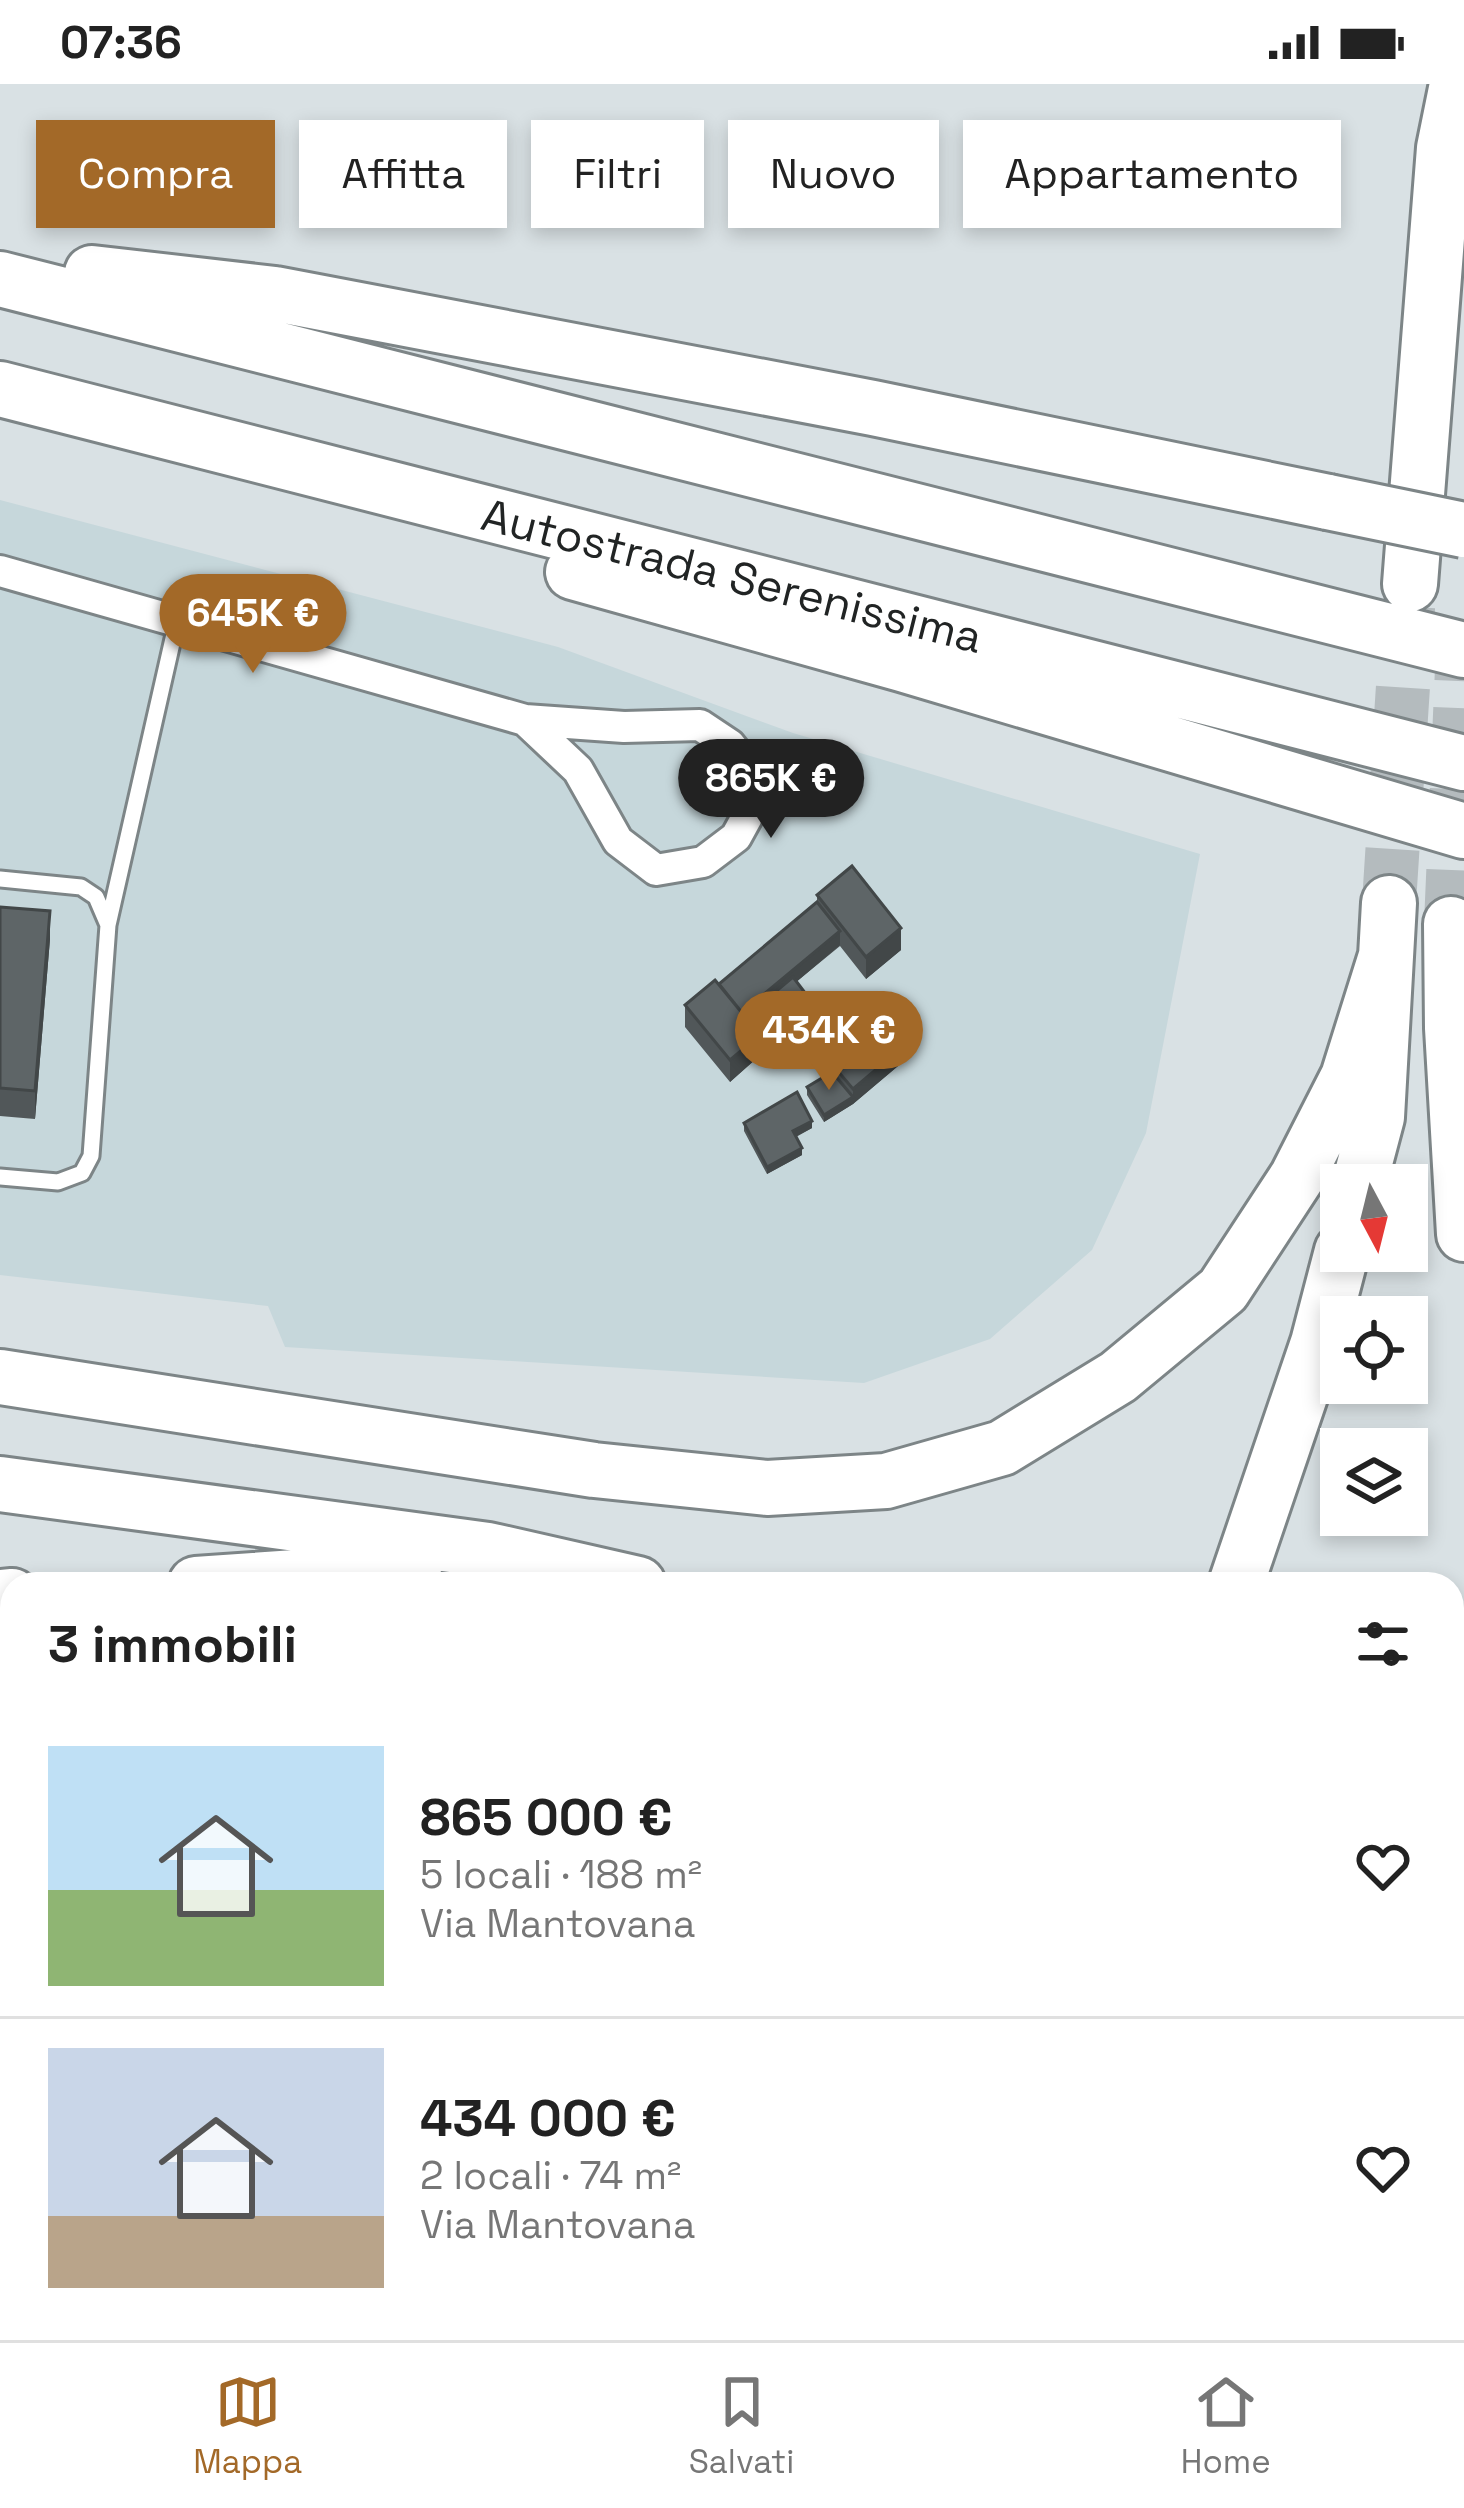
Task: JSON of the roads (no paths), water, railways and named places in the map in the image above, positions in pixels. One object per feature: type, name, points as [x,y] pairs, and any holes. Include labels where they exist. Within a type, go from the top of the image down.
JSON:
[{"type":"highway","points":[[1410,584],[1444,148],[1457,84]]},
{"type":"highway","points":[[0,262],[275,295],[850,404],[1464,530]]},
{"type":"highway","points":[[0,279],[1464,650]]},
{"type":"highway","name":"Autostrada Serenissima","points":[[0,388],[1464,763]]},
{"type":"highway","points":[[293,463],[562,569],[1464,831]]},
{"type":"highway","points":[[1364,1164],[1376,1117],[1389,903]]},
{"type":"highway","points":[[1451,924],[1464,1234]]},
{"type":"highway","points":[[0,1378],[594,1470],[767,1488],[886,1480],[1001,1448],[1118,1376],[1223,1290],[1297,1177],[1348,1077],[1385,958]]},
{"type":"highway","points":[[1240,1572],[1318,1343],[1337,1272]]},
{"type":"highway","points":[[0,1484],[488,1550],[585,1572]]},
{"type":"street","points":[[0,571],[525,720],[624,727],[700,725],[730,745],[741,759],[749,793],[747,817],[736,837],[703,862],[656,870],[618,841],[578,770],[525,720]]},
{"type":"lane","points":[[0,1177],[58,1182],[82,1173],[91,1156],[108,925],[177,621]]},
{"type":"lane","points":[[0,879],[81,887],[96,897],[108,925]]},
{"type":"tunnel","points":[[1389,903],[1409,593]]},
{"type":"tunnel","points":[[1451,924],[1464,622]]}]
